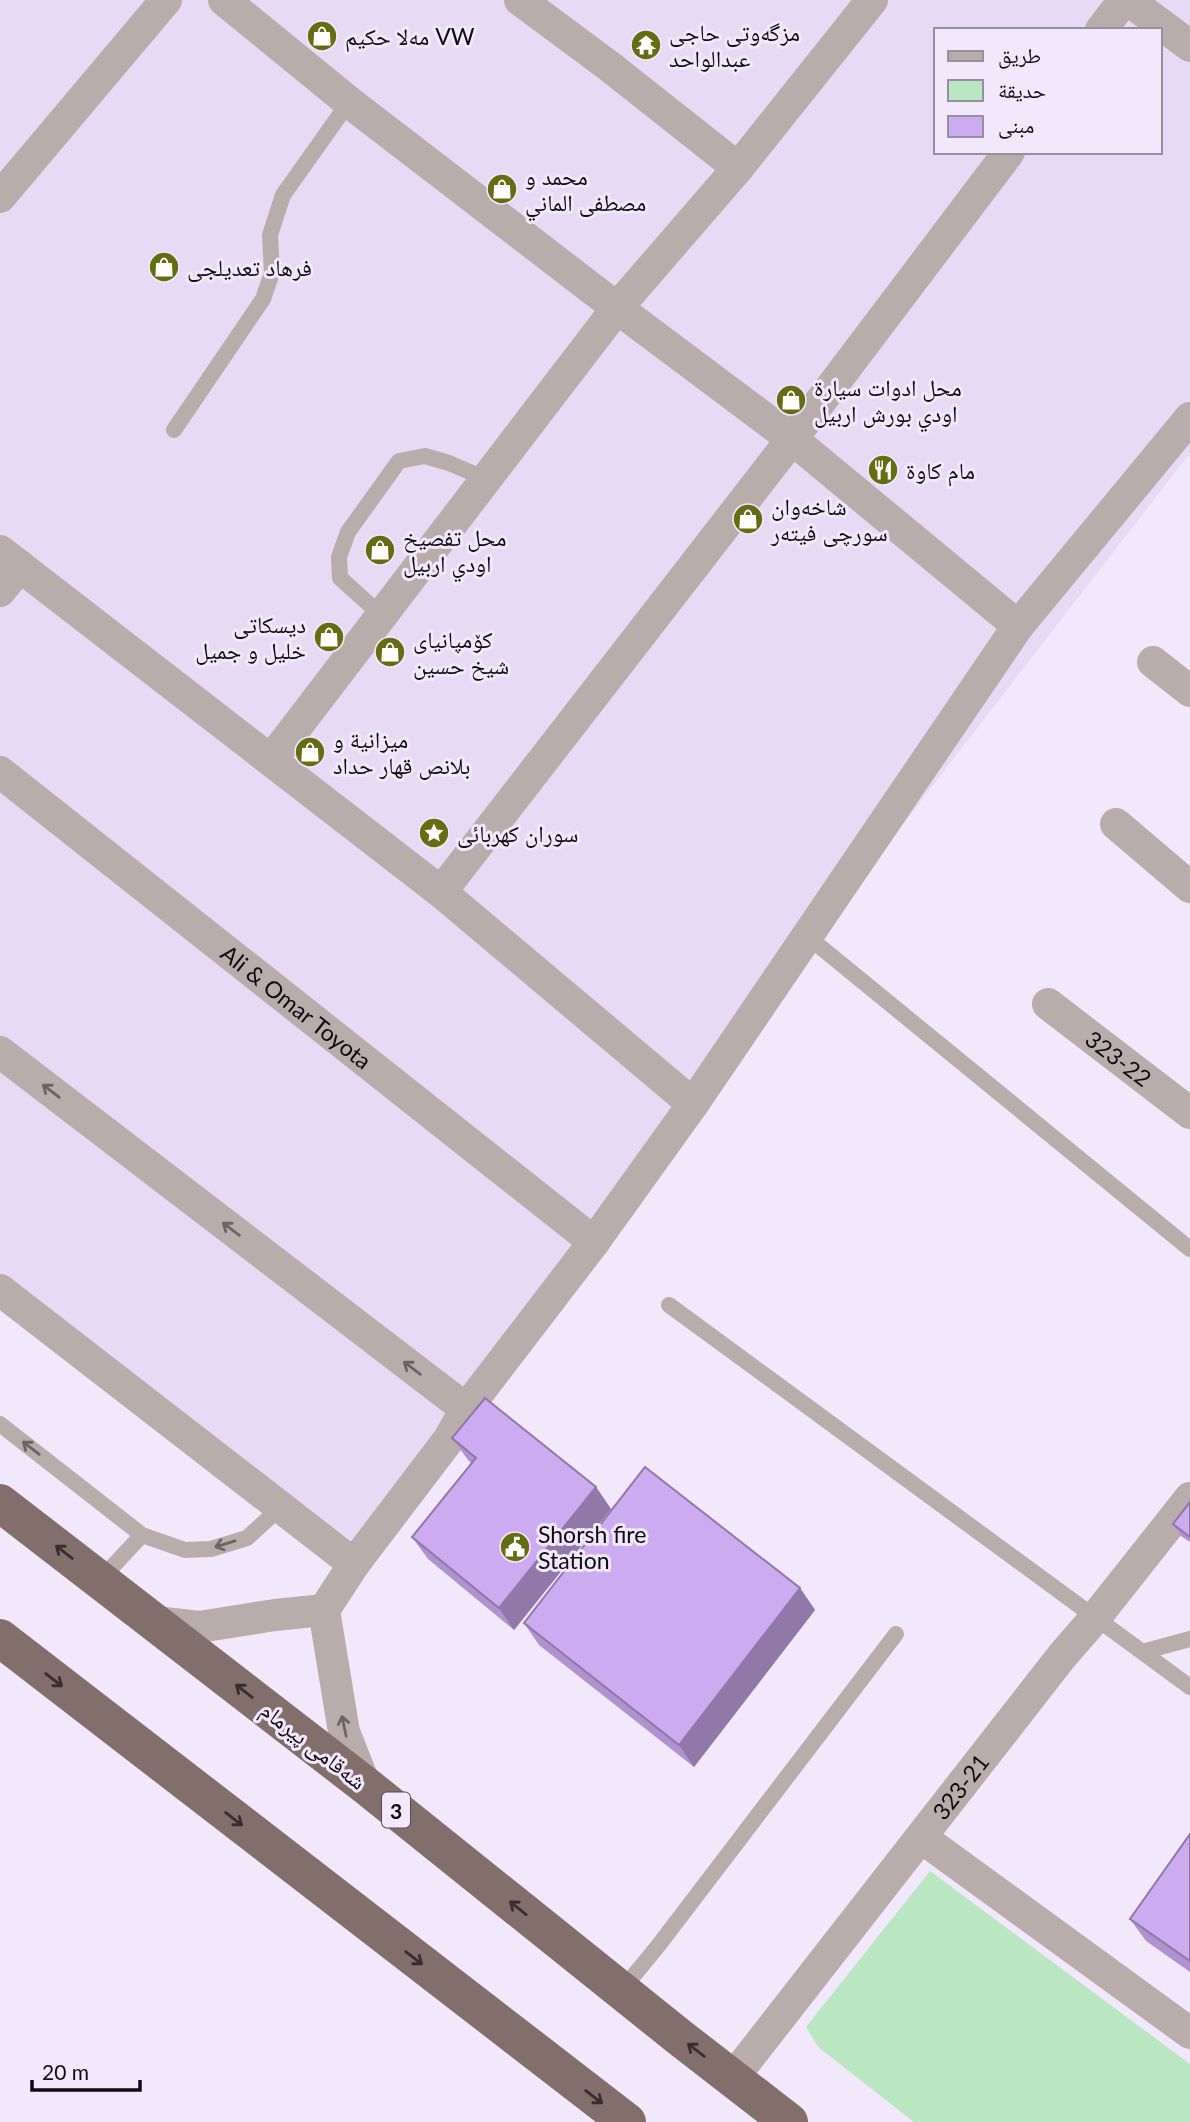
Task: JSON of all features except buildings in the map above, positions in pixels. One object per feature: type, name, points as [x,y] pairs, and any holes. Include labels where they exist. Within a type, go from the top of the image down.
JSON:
[{"type":"highway","name":"شەقامی پیرمام","points":[[0,1503],[365,1785],[789,2122]]},
{"type":"highway","points":[[0,1638],[627,2122]]},
{"type":"street","points":[[0,197],[166,0]]},
{"type":"street","points":[[224,0],[349,102],[792,439],[1018,626]]},
{"type":"street","points":[[520,0],[738,168]]},
{"type":"street","points":[[271,760],[617,308],[738,168],[872,0]]},
{"type":"street","points":[[1103,28],[1126,0],[1190,46]]},
{"type":"street","points":[[441,892],[792,439],[1007,154]]},
{"type":"street","points":[[365,1785],[344,1732],[324,1610],[354,1564],[449,1438],[466,1409],[594,1242],[693,1104],[1018,626],[1190,418]]},
{"type":"street","points":[[0,591],[10,558],[441,892],[693,1104]]},
{"type":"street","points":[[1153,662],[1190,691]]},
{"type":"street","name":"Ali & Omar Toyota","points":[[0,772],[594,1242]]},
{"type":"street","points":[[1116,824],[1190,887]]},
{"type":"street","name":"323-22","points":[[1048,1004],[1190,1113]]},
{"type":"street","points":[[0,1052],[466,1409]]},
{"type":"street","points":[[0,1290],[354,1564]]},
{"type":"street","name":"323-21","points":[[732,2079],[922,1839],[1062,1656],[1190,1498]]},
{"type":"street","points":[[156,1622],[200,1627],[324,1610]]},
{"type":"street","points":[[922,1839],[1190,2033]]},
{"type":"lane","points":[[174,430],[263,299],[272,273],[270,235],[283,195],[349,102]]},
{"type":"lane","points":[[381,615],[340,578],[339,557],[348,532],[399,461],[425,456],[486,479]]},
{"type":"lane","points":[[807,936],[1190,1249]]},
{"type":"lane","points":[[669,1305],[1190,1687]]},
{"type":"lane","points":[[0,1424],[142,1535],[185,1550],[211,1549],[247,1538],[281,1507]]},
{"type":"lane","points":[[100,1580],[142,1535]]},
{"type":"lane","points":[[621,1991],[896,1634]]},
{"type":"lane","points":[[1142,1652],[1190,1639]]},
{"type":"shaded area","points":[[0,0],[1190,0],[1190,453],[930,789],[361,1548],[0,1274]]},
{"type":"green space","points":[[930,1871],[1190,2064],[1190,2122],[914,2122],[818,2047],[806,2027]]},
{"type":"place","name":"مەلا حکیم VW","points":[[322,36]]},
{"type":"place","name":"مزگەوتی حاجی عبدالواحد","points":[[646,45]]},
{"type":"place","name":"محمد و مصطفى الماني","points":[[502,189]]},
{"type":"place","name":"فرهاد تعدیلجی","points":[[164,267]]},
{"type":"place","name":"محل ادوات سيارة اودي بورش اربيل","points":[[791,400]]},
{"type":"place","name":"مام كاوة","points":[[883,470]]},
{"type":"place","name":"شاخەوان سورچی فیتەر","points":[[748,519]]},
{"type":"place","name":"محل تفصيخ اودي اربيل","points":[[380,550]]},
{"type":"place","name":"دیسکاتی خلیل و جمیل","points":[[329,637]]},
{"type":"place","name":"کۆمپانیای شیخ حسین","points":[[390,652]]},
{"type":"place","name":"ميزانية و بلانص قهار حداد","points":[[310,752]]},
{"type":"place","name":"سوران کهربائی","points":[[434,833]]},
{"type":"place","name":"Shorsh fire Station","points":[[515,1547]]}]
